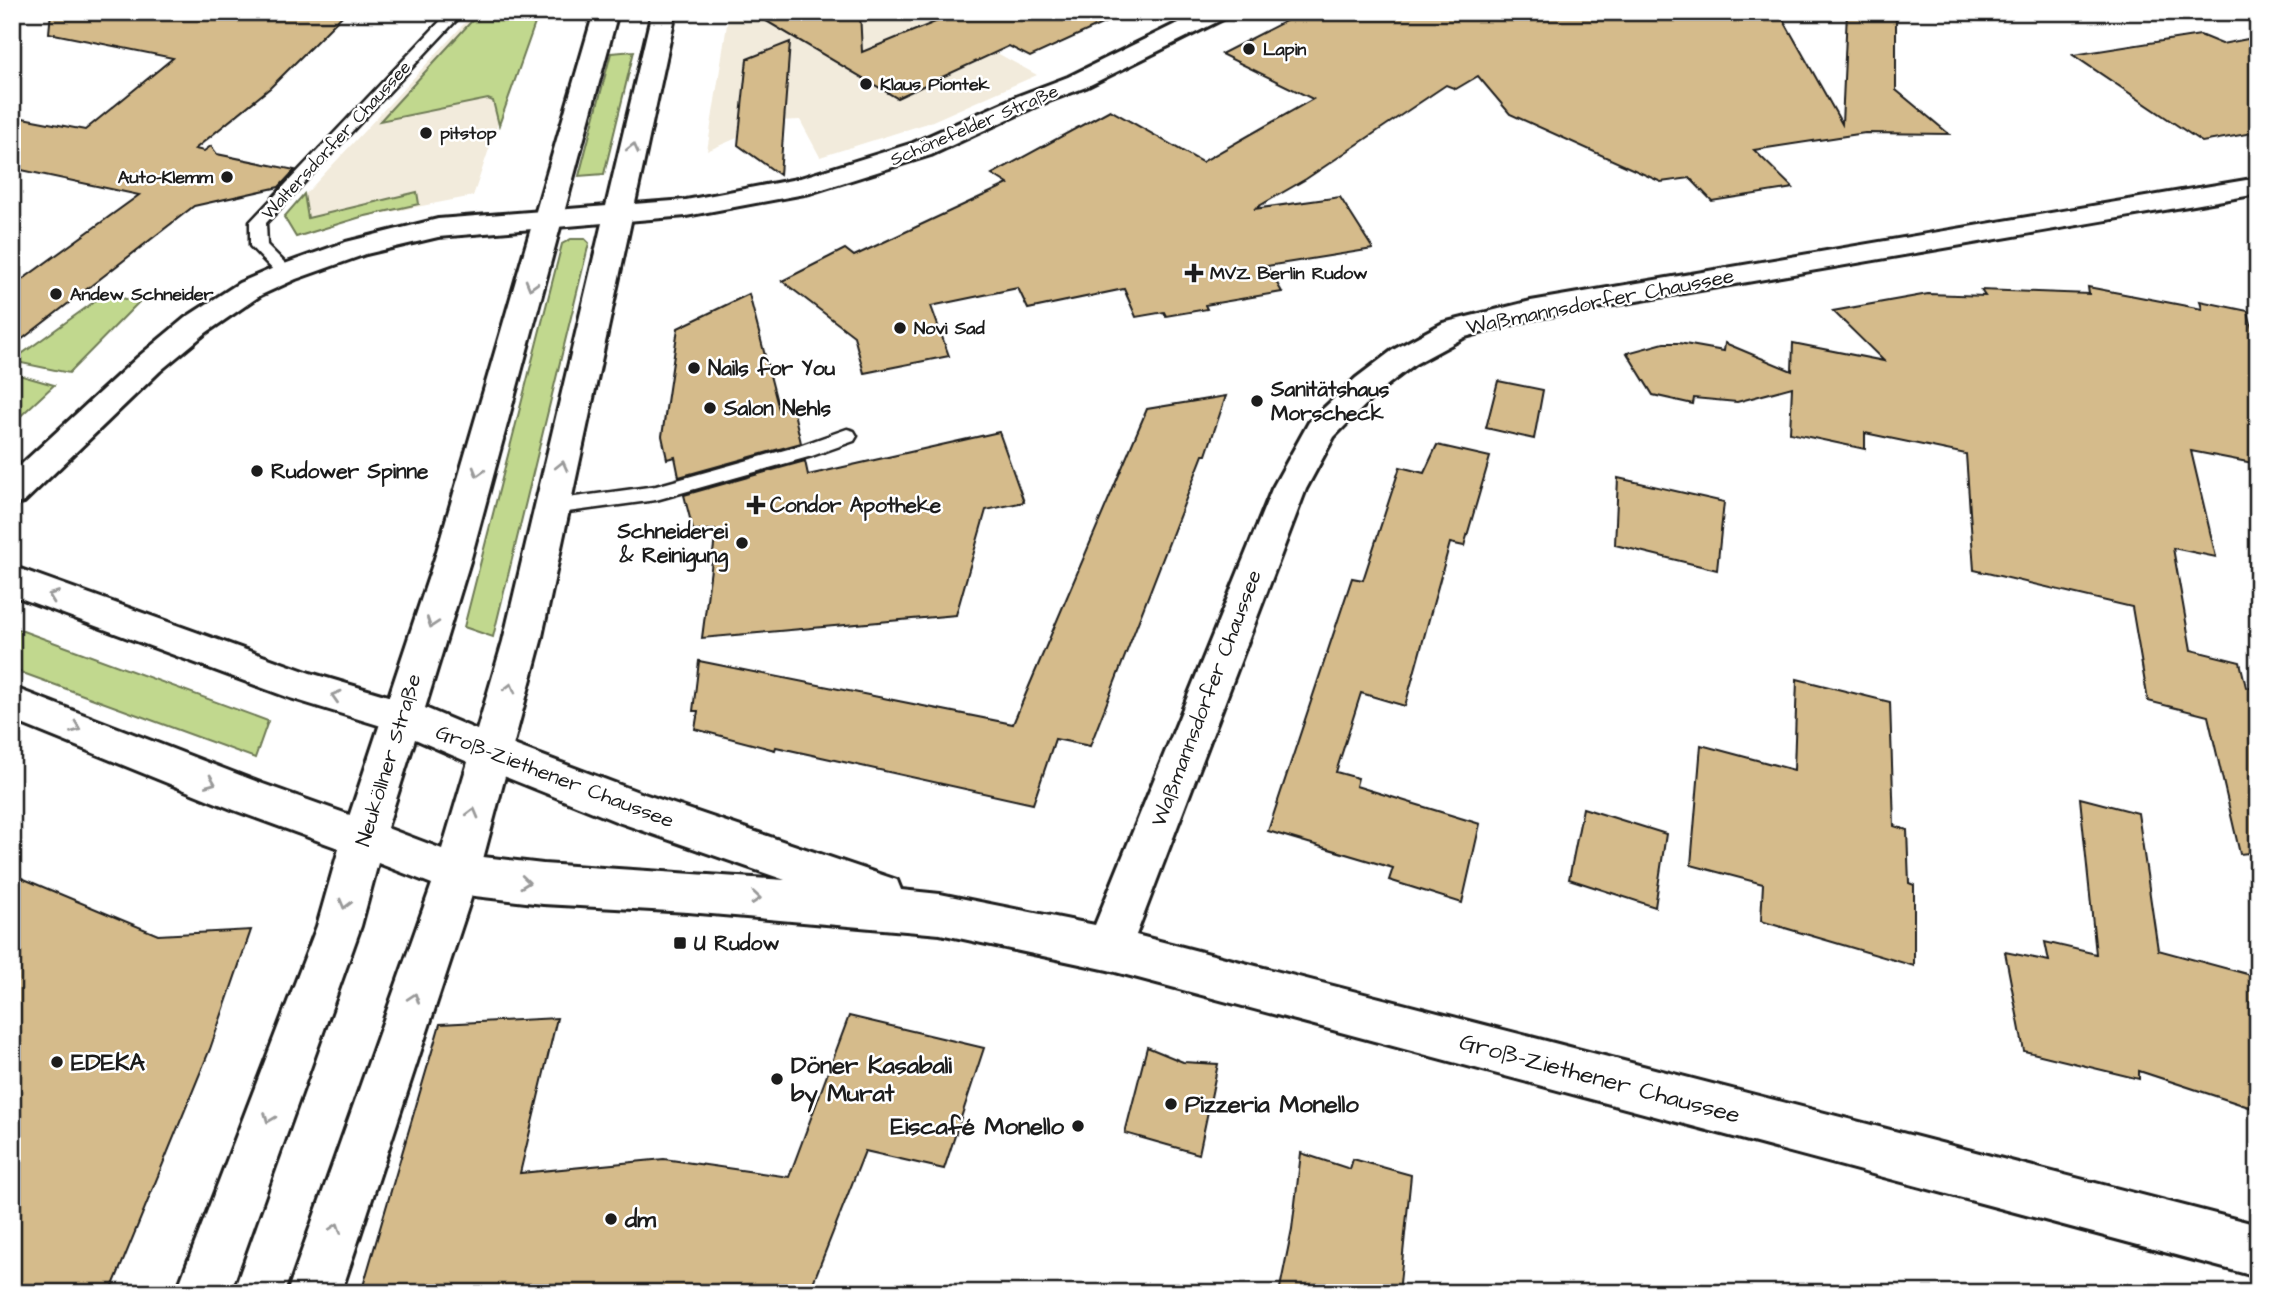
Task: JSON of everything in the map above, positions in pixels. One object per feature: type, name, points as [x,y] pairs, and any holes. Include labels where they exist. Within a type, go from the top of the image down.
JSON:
[{"type":"street","points":[[314,1293],[457,874],[522,641],[553,507],[619,215],[626,42],[607,12]]},
{"type":"street","points":[[12,493],[149,363],[196,324],[250,289],[356,248],[438,228],[549,219],[626,42],[664,12]]},
{"type":"street","name":"Schönefelder Straße","points":[[549,219],[686,208],[758,195],[860,170],[922,149],[1027,101],[1077,82],[1219,12]]},
{"type":"street","name":"Waßmannsdorfer Chaussee","points":[[1108,949],[1289,489],[1321,430],[1367,385],[1404,357],[1454,330],[1531,310],[2258,186]]},
{"type":"street","name":"Neuköllner Straße","points":[[203,1293],[339,926],[363,838],[453,558],[549,219]]},
{"type":"street","name":"Groß-Ziethener Chaussee","points":[[12,580],[304,687],[401,716],[621,804],[940,914]]},
{"type":"street","name":"Groß-Ziethener Chaussee","points":[[12,703],[249,797],[457,874],[543,884],[688,892],[940,914],[1108,949],[2258,1251]]},
{"type":"lane","name":"Waltersdorfer Chaussee","points":[[286,273],[259,246],[258,222],[457,12]]},
{"type":"lane","points":[[553,507],[656,493],[805,451],[847,436]]},
{"type":"shaded area","points":[[475,12],[536,12],[473,196],[360,218],[296,238],[285,216]]},
{"type":"shaded area","name":"Klaus Piontek","points":[[729,12],[923,12],[1037,75],[928,123],[820,157],[800,120],[776,121],[707,151]]},
{"type":"green space","points":[[480,12],[539,12],[499,125],[493,101],[488,99],[380,121]]},
{"type":"green space","points":[[634,51],[604,174],[579,176],[611,53]]},
{"type":"green space","points":[[417,192],[419,204],[361,217],[296,237],[284,217],[304,194],[308,218]]},
{"type":"green space","points":[[571,239],[585,239],[589,243],[493,637],[464,627],[562,244]]},
{"type":"green space","points":[[105,294],[139,302],[69,373],[12,361]]},
{"type":"green space","points":[[12,373],[54,385],[12,424]]},
{"type":"green space","points":[[12,627],[268,721],[255,758],[12,669]]},
{"type":"building","points":[[51,12],[346,12],[270,88],[195,149],[204,151],[211,146],[217,154],[295,170],[279,187],[194,206],[12,347],[12,287],[139,195],[12,168],[12,116],[85,130],[173,58],[49,33]]},
{"type":"building","points":[[751,12],[860,12],[862,52],[950,16],[944,12],[1128,12],[1030,57],[1009,46],[897,98]]},
{"type":"building","points":[[1303,12],[1779,12],[1842,124],[1847,12],[1896,12],[1896,90],[1949,134],[1865,133],[1754,150],[1793,188],[1712,201],[1690,178],[1661,182],[1510,114],[1478,76],[1456,89],[1446,85],[1306,179],[1254,209],[1340,197],[1373,249],[1267,266],[1282,292],[1205,305],[1207,309],[1166,316],[1164,312],[1136,317],[1124,289],[1028,309],[1018,288],[931,306],[949,356],[864,373],[854,336],[782,281],[845,249],[854,256],[1008,184],[992,174],[1110,110],[1202,162],[1313,99],[1221,54]]},
{"type":"building","points":[[2200,35],[2222,44],[2258,37],[2258,132],[2202,142],[2073,55]]},
{"type":"building","points":[[790,42],[780,175],[738,145],[747,59]]},
{"type":"building","points":[[2088,287],[2202,309],[2200,301],[2248,311],[2258,354],[2258,464],[2191,451],[2216,557],[2173,548],[2191,650],[2240,662],[2246,687],[2258,690],[2258,852],[2240,854],[2208,716],[2148,701],[2132,607],[1974,570],[1966,454],[1865,433],[1865,449],[1790,433],[1792,387],[1737,402],[1694,398],[1693,404],[1653,395],[1627,353],[1664,343],[1724,351],[1725,343],[1792,371],[1793,343],[1884,361],[1833,311],[1928,294],[1985,296],[1981,290],[2089,294]]},
{"type":"building","points":[[749,294],[779,410],[793,408],[801,443],[679,477],[675,457],[667,459],[662,436],[678,328]]},
{"type":"building","points":[[1498,381],[1543,390],[1534,439],[1486,428]]},
{"type":"building","points":[[1226,396],[1206,455],[1203,455],[1090,746],[1055,739],[1033,804],[776,747],[775,750],[695,729],[698,711],[693,711],[699,661],[1013,724],[1147,409]]},
{"type":"building","points":[[999,432],[1024,502],[986,510],[956,615],[702,638],[716,530],[693,530],[684,495],[805,461],[808,475]]},
{"type":"building","points":[[1437,445],[1490,457],[1464,546],[1450,543],[1405,706],[1361,693],[1336,772],[1358,778],[1356,786],[1480,824],[1462,903],[1389,880],[1393,868],[1268,831],[1352,578],[1363,580],[1400,467],[1424,473]]},
{"type":"building","points":[[1618,478],[1724,502],[1717,570],[1615,545]]},
{"type":"building","points":[[1797,679],[1890,702],[1894,826],[1907,830],[1909,883],[1914,885],[1914,966],[1761,921],[1763,884],[1691,865],[1701,745],[1794,770]]},
{"type":"building","points":[[2080,798],[2138,813],[2158,950],[2258,977],[2258,1110],[2139,1071],[2139,1079],[2024,1051],[2005,952],[2049,961],[2045,942],[2096,954]]},
{"type":"building","points":[[1583,808],[1666,834],[1655,907],[1569,879]]},
{"type":"building","points":[[12,874],[158,935],[251,930],[210,1049],[110,1293],[12,1293]]},
{"type":"building","points":[[849,1016],[984,1048],[944,1169],[865,1151],[809,1293],[361,1293],[440,1024],[557,1018],[520,1173],[664,1159],[789,1177]]},
{"type":"building","points":[[1147,1047],[1183,1062],[1218,1064],[1199,1154],[1125,1133]]},
{"type":"building","points":[[1301,1153],[1350,1169],[1353,1159],[1411,1175],[1399,1293],[1279,1293],[1292,1229]]},
{"type":"place","name":"Lapin","points":[[1249,49]]},
{"type":"place","name":"Klaus Piontek","points":[[866,84]]},
{"type":"place","name":"pitstop","points":[[426,133]]},
{"type":"place","name":"Auto-Klemm","points":[[227,177]]},
{"type":"place","name":"MVZ Berlin Rudow","points":[[1194,273]]},
{"type":"place","name":"Andew Schneider","points":[[56,294]]},
{"type":"place","name":"Novi Sad","points":[[900,328]]},
{"type":"place","name":"Nails for You","points":[[694,368]]},
{"type":"place","name":"Sanitätshaus Morscheck","points":[[1257,401]]},
{"type":"place","name":"Salon Nehls","points":[[710,408]]},
{"type":"place","name":"Rudower Spinne","points":[[257,471]]},
{"type":"place","name":"Condor Apotheke","points":[[756,505]]},
{"type":"place","name":"Schneiderei & Reinigung","points":[[742,543]]},
{"type":"place","name":"U Rudow","points":[[680,943]]},
{"type":"place","name":"EDEKA","points":[[57,1062]]},
{"type":"place","name":"Döner Kasabali by Murat","points":[[777,1079]]},
{"type":"place","name":"Pizzeria Monello","points":[[1171,1104]]},
{"type":"place","name":"Eiscafé Monello","points":[[1078,1126]]},
{"type":"place","name":"dm","points":[[611,1219]]}]
